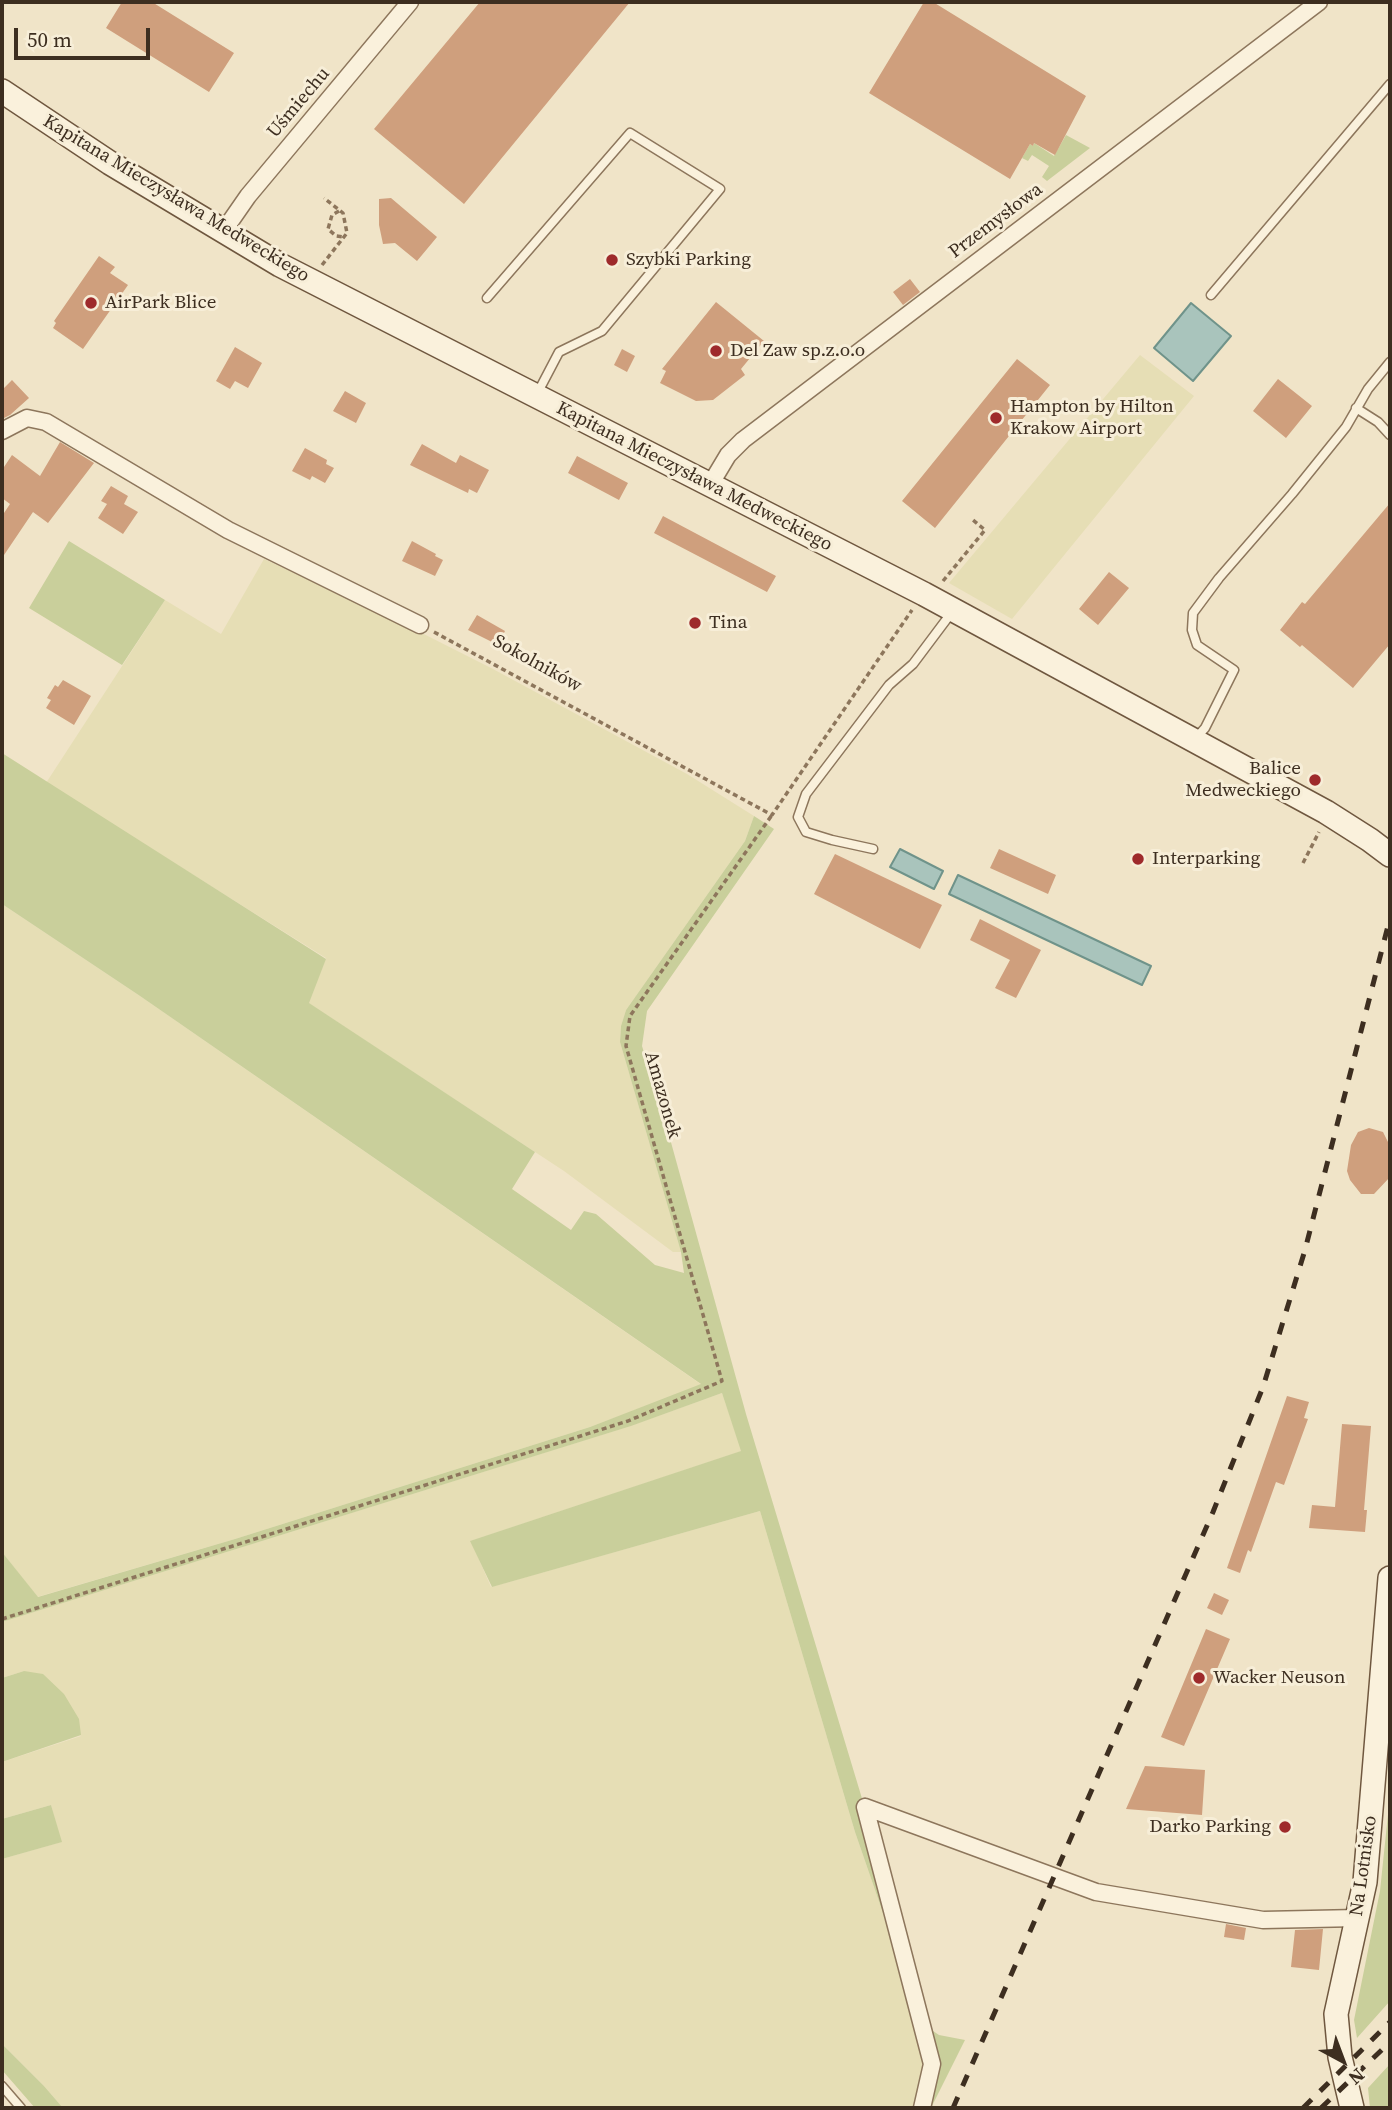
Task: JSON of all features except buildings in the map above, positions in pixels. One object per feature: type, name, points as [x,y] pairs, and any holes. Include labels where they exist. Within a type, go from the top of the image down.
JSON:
[{"type":"main road","name":"Kapitana Mieczysława Medweckiego","points":[[2,91],[110,163],[291,271],[710,485],[931,589],[954,610],[1326,812],[1370,839],[1390,855]]},
{"type":"main road","name":"Na Lotnisko","points":[[1352,2108],[1340,2057],[1336,2014],[1358,1918],[1384,1741],[1390,1578]]},
{"type":"street","name":"Uśmiechu","points":[[223,232],[248,196],[410,2]]},
{"type":"street","name":"Przemysłowa","points":[[710,485],[728,455],[743,440],[1319,2]]},
{"type":"street","points":[[2,431],[27,418],[46,422],[126,467],[228,530],[420,625]]},
{"type":"street","points":[[922,2108],[932,2064],[865,1807],[1096,1892],[1263,1920],[1358,1918]]},
{"type":"lane","points":[[1211,295],[1390,84]]},
{"type":"lane","points":[[487,298],[630,133],[720,189],[602,331],[559,352],[536,397]]},
{"type":"lane","points":[[1193,741],[1205,728],[1234,670],[1197,645],[1192,630],[1193,613],[1219,578],[1346,427],[1368,389],[1390,362]]},
{"type":"lane","points":[[1356,408],[1378,422],[1390,435]]},
{"type":"lane","points":[[873,849],[806,831],[798,817],[806,794],[889,685],[912,664],[954,610]]},
{"type":"lane","points":[[2,2086],[21,2108]]},
{"type":"path","points":[[322,265],[347,233],[343,213],[324,198]]},
{"type":"path","points":[[339,211],[332,215],[328,229],[336,236],[343,237]]},
{"type":"path","points":[[772,815],[931,589],[985,530],[973,520]]},
{"type":"path","name":"Sokolników","points":[[420,625],[772,815]]},
{"type":"path","name":"Amazonek","points":[[2,1619],[628,1421],[722,1381],[626,1046],[630,1016],[772,815]]},
{"type":"shaded area","points":[[1140,355],[1194,396],[1012,619],[949,583]]},
{"type":"shaded area","points":[[264,559],[493,669],[687,774],[754,816],[745,841],[626,1010],[621,1026],[620,1042],[681,1252],[673,1252],[564,1171],[308,1003],[326,958],[46,783],[165,600],[221,634]]},
{"type":"shaded area","points":[[2,904],[140,996],[702,1385],[590,1427],[235,1539],[37,1597],[2,1552]]},
{"type":"shaded area","points":[[722,1393],[742,1451],[471,1541],[491,1587],[760,1511],[855,1832],[921,2023],[932,2064],[923,2108],[63,2108],[2,2044],[2,1859],[61,1842],[51,1805],[2,1819],[2,1762],[81,1736],[24,1671],[2,1678],[2,1622],[627,1427]]},
{"type":"green space","points":[[1066,135],[1090,148],[1047,181],[1042,177],[1049,166],[1032,155],[1028,161],[1022,158],[1030,144],[1033,146],[1034,143],[1054,156]]},
{"type":"green space","points":[[69,541],[165,600],[122,665],[29,608]]},
{"type":"green space","points":[[2,753],[326,959],[309,1003],[535,1152],[512,1189],[571,1230],[584,1211],[596,1214],[655,1265],[684,1273],[681,1252],[620,1042],[621,1026],[626,1010],[745,841],[754,816],[774,829],[647,1011],[642,1046],[746,1414],[870,1825],[927,2027],[939,2035],[965,2040],[931,2108],[922,2108],[932,2064],[921,2023],[855,1832],[760,1511],[492,1587],[470,1541],[741,1451],[722,1393],[631,1426],[2,1622],[2,1552],[38,1597],[235,1539],[590,1427],[701,1384],[140,996],[2,904]]},
{"type":"green space","points":[[24,1671],[43,1674],[64,1694],[79,1719],[81,1735],[2,1762],[2,1678]]},
{"type":"green space","points":[[1390,1795],[1390,2001],[1357,2038],[1354,2020],[1380,1891]]},
{"type":"green space","points":[[51,1805],[62,1842],[2,1859],[2,1819]]},
{"type":"green space","points":[[2,2044],[63,2108],[35,2108],[2,2070]]},
{"type":"green space","points":[[1390,2064],[1390,2108],[1370,2108],[1368,2088]]},
{"type":"water","points":[[1191,303],[1231,336],[1193,381],[1154,348]]},
{"type":"water","points":[[900,849],[943,871],[934,889],[890,867]]},
{"type":"water","points":[[958,875],[1151,966],[1142,985],[949,894]]},
{"type":"railway","points":[[953,2108],[1213,1512],[1263,1387],[1305,1250],[1390,918]]},
{"type":"railway","points":[[1303,2108],[1390,2022]]},
{"type":"railway","points":[[1321,2108],[1390,2042]]},
{"type":"place","name":"Szybki Parking","points":[[612,260]]},
{"type":"place","name":"AirPark Blice","points":[[91,303]]},
{"type":"place","name":"Del Zaw sp.z.o.o","points":[[716,351]]},
{"type":"place","name":"Hampton by Hilton Krakow Airport","points":[[996,418]]},
{"type":"place","name":"Tina","points":[[695,623]]},
{"type":"place","name":"Balice Medweckiego","points":[[1315,780]]},
{"type":"place","name":"Interparking","points":[[1138,859]]},
{"type":"place","name":"Wacker Neuson","points":[[1199,1678]]},
{"type":"place","name":"Darko Parking","points":[[1285,1827]]}]
